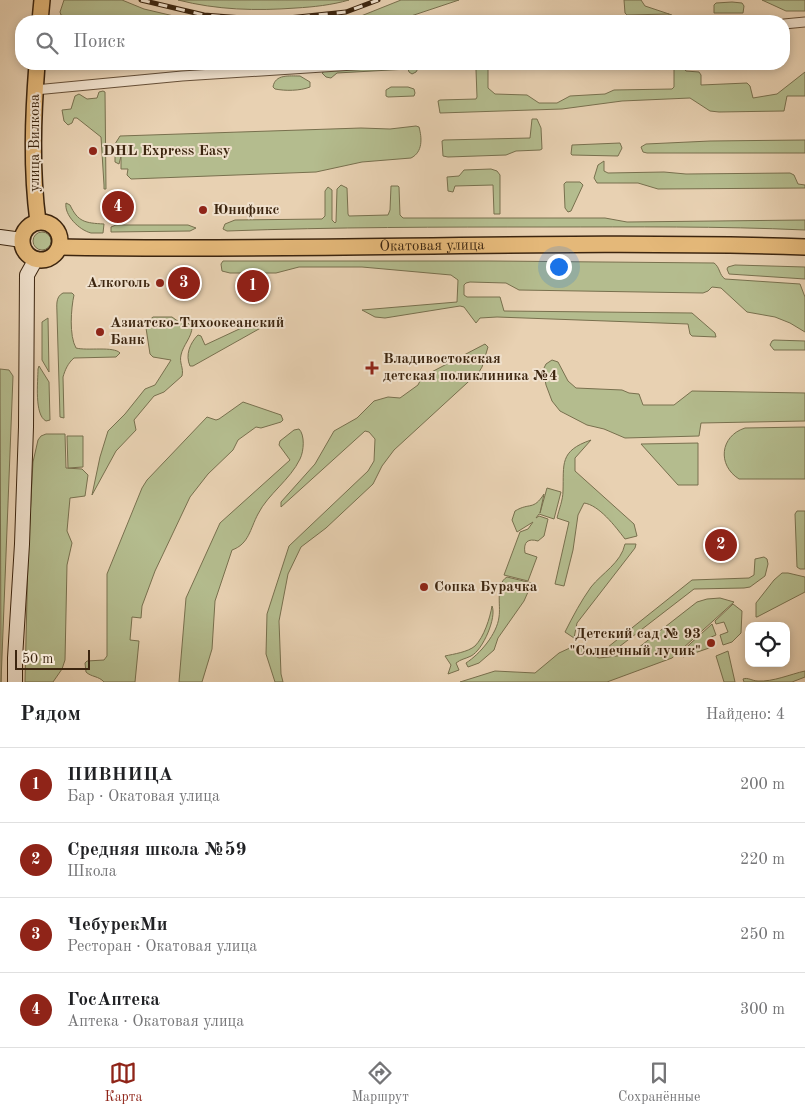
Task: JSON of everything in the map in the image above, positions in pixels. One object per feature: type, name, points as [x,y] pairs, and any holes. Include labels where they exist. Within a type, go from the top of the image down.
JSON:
[{"type":"main road","points":[[41,15],[42,0]]},
{"type":"main road","name":"улица Вилкова","points":[[37,70],[34,186],[38,222]]},
{"type":"main road","points":[[38,222],[51,224],[57,230],[60,238],[60,247],[54,255],[46,259],[36,259],[25,250],[22,240],[28,227],[38,222]]},
{"type":"main road","points":[[0,237],[22,240]]},
{"type":"main road","name":"Окатовая улица","points":[[60,247],[219,248],[678,244],[805,247]]},
{"type":"main road","points":[[15,682],[26,428],[27,275],[36,259]]},
{"type":"street","points":[[790,23],[805,22]]},
{"type":"street","points":[[35,90],[182,76],[276,70]]},
{"type":"green space","points":[[64,0],[122,0],[144,9],[170,15],[61,15],[60,12]]},
{"type":"green space","points":[[178,0],[349,0],[309,7],[251,9],[222,8]]},
{"type":"green space","points":[[401,0],[459,0],[414,15],[364,15]]},
{"type":"green space","points":[[624,0],[641,0],[645,6],[669,14],[627,15],[625,13]]},
{"type":"green space","points":[[762,0],[805,0],[805,11],[786,11]]},
{"type":"green space","points":[[716,3],[742,3],[744,6],[743,13],[714,13],[714,5]]},
{"type":"green space","points":[[326,70],[390,70],[337,73],[331,78],[326,77],[322,73]]},
{"type":"green space","points":[[408,70],[417,70],[412,74]]},
{"type":"green space","points":[[476,70],[488,70],[488,88],[495,94],[527,95],[539,103],[557,103],[570,96],[605,94],[614,90],[672,89],[674,87],[674,70],[699,72],[701,75],[701,85],[747,83],[750,86],[753,98],[777,94],[805,72],[805,96],[787,96],[784,111],[710,111],[690,98],[622,101],[562,109],[440,113],[438,101],[440,100],[476,99]]},
{"type":"green space","points":[[300,76],[310,82],[310,87],[288,90],[275,89],[273,87],[274,83],[280,78]]},
{"type":"green space","points":[[391,87],[408,87],[414,89],[415,93],[414,96],[388,97],[386,96],[386,90]]},
{"type":"green space","points":[[99,92],[105,92],[106,189],[104,189],[101,137],[77,118],[74,118],[72,123],[68,125],[64,121],[62,110],[71,109],[75,96],[79,94],[87,99],[97,98]]},
{"type":"green space","points":[[532,119],[537,119],[541,128],[542,149],[540,150],[516,151],[506,155],[443,156],[442,141],[444,140],[530,138]]},
{"type":"green space","points":[[419,127],[421,144],[418,152],[411,158],[362,162],[316,172],[131,179],[127,175],[128,169],[121,169],[121,156],[119,164],[115,162],[115,144],[120,136],[361,128],[390,129]]},
{"type":"green space","points":[[805,140],[805,153],[647,153],[643,152],[641,147],[646,144],[710,141]]},
{"type":"green space","points":[[620,143],[622,148],[618,156],[571,154],[572,145]]},
{"type":"green space","points":[[604,161],[604,171],[608,173],[790,173],[794,175],[798,184],[805,185],[805,188],[658,189],[638,183],[597,183],[594,178],[598,165]]},
{"type":"green space","points":[[491,169],[497,171],[500,175],[500,214],[494,214],[493,185],[455,186],[453,192],[448,191],[447,177],[459,176],[464,170]]},
{"type":"green space","points":[[566,182],[580,182],[583,185],[571,211],[568,212],[565,208],[564,184]]},
{"type":"green space","points":[[341,185],[347,188],[349,216],[388,215],[391,186],[398,186],[400,215],[403,218],[605,218],[627,222],[805,220],[805,230],[644,227],[388,227],[227,231],[223,229],[225,224],[235,220],[322,219],[325,216],[325,191],[328,187],[332,190],[332,220],[335,223],[337,189]]},
{"type":"green space","points":[[66,203],[70,205],[79,218],[92,223],[104,224],[103,233],[91,233],[77,225],[67,212]]},
{"type":"green space","points":[[116,225],[188,225],[196,228],[190,231],[111,232],[111,227]]},
{"type":"green space","points":[[38,232],[46,232],[51,237],[49,248],[38,250],[33,245],[33,237]]},
{"type":"green space","points":[[223,261],[714,263],[725,279],[800,284],[805,297],[805,332],[775,317],[747,312],[721,288],[712,287],[703,293],[519,290],[506,283],[470,282],[464,285],[464,295],[467,297],[500,297],[504,311],[692,313],[715,333],[716,337],[692,336],[688,324],[497,317],[480,318],[476,323],[464,307],[460,306],[385,318],[375,317],[362,310],[457,302],[458,280],[451,275],[362,267],[299,267],[276,273],[230,273],[222,271],[221,264]]},
{"type":"green space","points":[[735,265],[805,267],[805,279],[729,274],[728,267]]},
{"type":"green space","points":[[63,293],[72,293],[74,295],[71,314],[72,336],[76,348],[106,349],[120,353],[116,357],[74,358],[70,362],[63,377],[64,418],[60,417],[57,308],[58,299]]},
{"type":"green space","points":[[153,317],[172,317],[179,322],[188,323],[192,327],[191,334],[181,355],[182,376],[164,392],[154,396],[134,420],[136,430],[116,451],[92,495],[108,431],[125,414],[145,389],[155,385],[171,360],[153,357],[150,354],[146,328],[147,322]]},
{"type":"green space","points":[[48,318],[49,372],[42,360],[42,322]]},
{"type":"green space","points":[[265,320],[266,325],[190,366],[188,358],[189,349],[198,335],[201,336],[205,345],[250,324]]},
{"type":"green space","points":[[774,340],[805,341],[805,350],[774,350],[770,345]]},
{"type":"green space","points":[[485,344],[488,347],[479,372],[394,450],[382,466],[373,484],[326,528],[301,547],[288,574],[279,621],[283,682],[275,682],[266,654],[267,614],[289,546],[368,471],[374,461],[375,439],[369,432],[365,431],[281,507],[281,502],[315,464],[334,431],[357,418],[374,401],[388,397],[400,398],[418,385],[422,377]]},
{"type":"green space","points":[[552,360],[558,362],[568,381],[576,388],[622,390],[639,394],[643,405],[674,405],[692,391],[805,393],[805,421],[701,423],[699,436],[625,438],[604,429],[587,425],[560,411],[552,401],[543,370],[546,364]]},
{"type":"green space","points":[[39,366],[49,382],[50,420],[46,421],[42,418],[38,405]]},
{"type":"green space","points":[[0,369],[9,370],[13,376],[1,682]]},
{"type":"green space","points":[[243,402],[281,415],[283,420],[261,428],[256,427],[238,440],[233,450],[208,474],[190,497],[155,571],[142,606],[141,618],[132,617],[130,640],[139,641],[135,682],[104,682],[88,674],[85,663],[87,661],[104,660],[107,656],[107,574],[142,488],[147,480],[207,417],[219,419]]},
{"type":"green space","points":[[805,427],[805,479],[739,479],[727,466],[724,451],[726,444],[730,437],[745,428]]},
{"type":"green space","points":[[299,429],[303,443],[300,459],[296,467],[262,507],[246,540],[232,550],[215,601],[212,649],[202,682],[179,682],[186,598],[220,523],[290,460],[279,445],[280,441],[294,430]]},
{"type":"green space","points":[[46,434],[65,434],[66,468],[82,469],[88,475],[85,496],[70,498],[67,531],[72,543],[67,565],[65,660],[62,669],[53,682],[25,682],[28,555],[33,462],[38,440]]},
{"type":"green space","points":[[67,436],[83,436],[83,467],[68,468]]},
{"type":"green space","points":[[591,440],[575,458],[575,471],[634,524],[637,536],[625,539],[612,522],[601,512],[584,503],[578,515],[573,550],[564,586],[555,584],[569,522],[557,518],[563,494],[565,460],[573,449]]},
{"type":"green space","points":[[698,443],[698,485],[678,485],[641,444]]},
{"type":"green space","points":[[547,488],[561,492],[554,519],[539,514],[536,518],[539,516],[548,519],[544,536],[538,541],[529,541],[526,544],[525,553],[537,557],[528,581],[504,575],[520,532],[528,529],[533,522],[517,532],[512,520],[515,511],[537,503],[544,494],[540,513]]},
{"type":"green space","points":[[797,511],[805,511],[805,569],[797,567],[795,514]]},
{"type":"green space","points":[[625,544],[636,544],[635,548],[577,623],[574,638],[565,632],[574,614],[595,582],[620,557]]},
{"type":"green space","points":[[764,557],[767,559],[768,564],[765,576],[750,587],[694,589],[615,650],[608,649],[608,647],[692,580],[749,578],[754,575],[755,559]]},
{"type":"green space","points":[[782,573],[805,577],[805,592],[756,617],[756,603]]},
{"type":"green space","points":[[507,577],[532,583],[524,601],[498,638],[494,650],[479,663],[468,667],[466,663],[482,649],[495,630],[499,617],[501,585]]},
{"type":"green space","points":[[720,598],[734,602],[672,658],[607,682],[460,682],[495,671],[535,673],[559,653],[572,647],[578,647],[599,658],[625,655],[638,648],[697,602]]},
{"type":"green space","points":[[733,604],[742,611],[741,633],[732,642],[723,645],[720,635],[728,632],[724,622],[716,624],[715,621]]},
{"type":"green space","points":[[492,606],[493,618],[491,625],[480,647],[476,653],[456,663],[459,670],[448,674],[451,665],[445,656],[465,651],[475,646],[486,627]]},
{"type":"green space","points":[[712,624],[716,635],[709,638],[712,647],[683,657],[680,653]]},
{"type":"green space","points":[[728,651],[735,682],[724,682],[716,656]]},
{"type":"green space","points":[[805,671],[805,677],[792,682],[744,682],[743,679],[770,680]]},
{"type":"railway","points":[[141,0],[204,15]]},
{"type":"railway","points":[[317,15],[346,12],[378,0]]},
{"type":"place","name":"DHL Express Easy","points":[[93,151]]},
{"type":"place","name":"ГосАптека","points":[[118,207]]},
{"type":"place","name":"Юнификс","points":[[203,210]]},
{"type":"place","name":"Алкоголь","points":[[160,283]]},
{"type":"place","name":"ЧебурекМи","points":[[184,283]]},
{"type":"place","name":"ПИВНИЦА","points":[[253,286]]},
{"type":"place","name":"Азиатско-Тихоокеанский Банк","points":[[100,332]]},
{"type":"place","name":"Владивостокская детская поликлиника №4","points":[[372,368]]},
{"type":"place","name":"Средняя школа №59","points":[[721,545]]},
{"type":"place","name":"Сопка Бурачка","points":[[424,587]]},
{"type":"place","name":"Детский сад № 93 \"Солнечный лучик\"","points":[[711,643]]}]
